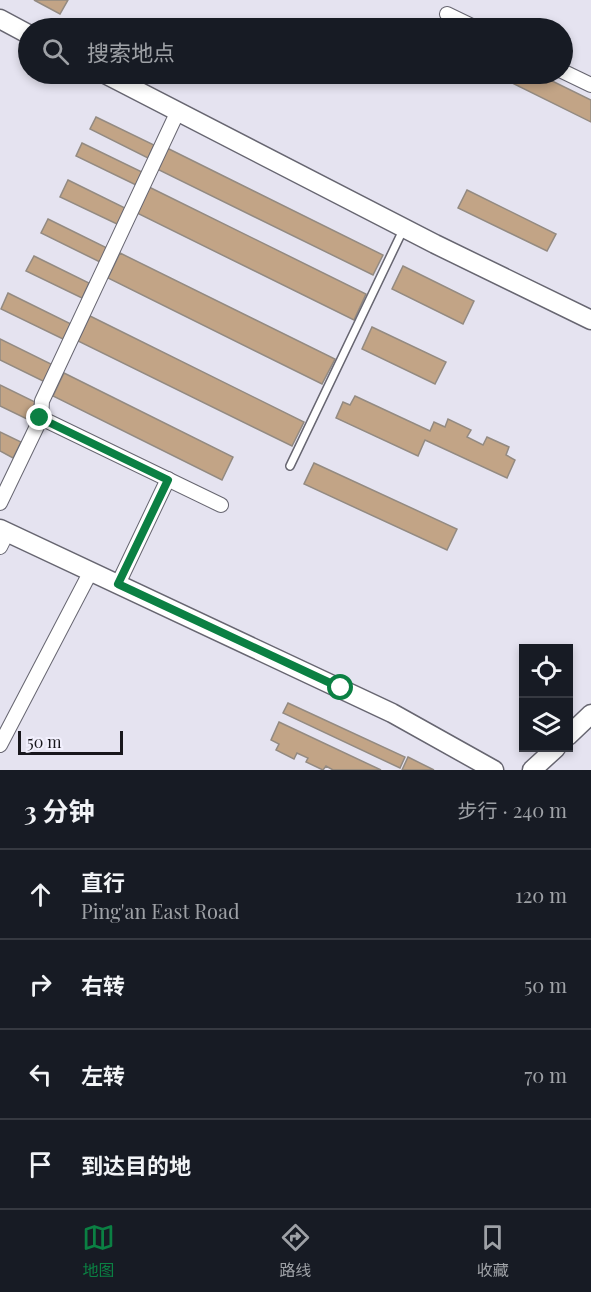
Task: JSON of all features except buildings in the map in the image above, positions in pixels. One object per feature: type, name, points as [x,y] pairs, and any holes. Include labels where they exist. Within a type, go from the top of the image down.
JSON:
[{"type":"main road","points":[[0,19],[18,29]]},
{"type":"main road","points":[[125,84],[404,228],[591,320]]},
{"type":"main road","points":[[2,536],[91,571],[392,713],[494,770]]},
{"type":"main road","points":[[573,731],[591,714]]},
{"type":"main road","points":[[532,770],[551,752]]},
{"type":"street","points":[[447,14],[455,18]]},
{"type":"street","points":[[573,76],[591,85]]},
{"type":"street","points":[[0,503],[40,418],[42,401],[178,111]]},
{"type":"street","points":[[40,418],[221,505]]},
{"type":"street","points":[[118,584],[168,480]]},
{"type":"street","points":[[0,745],[91,571]]},
{"type":"lane","points":[[290,466],[404,228]]},
{"type":"route","points":[[40,418],[168,480],[118,584],[341,688]]}]
